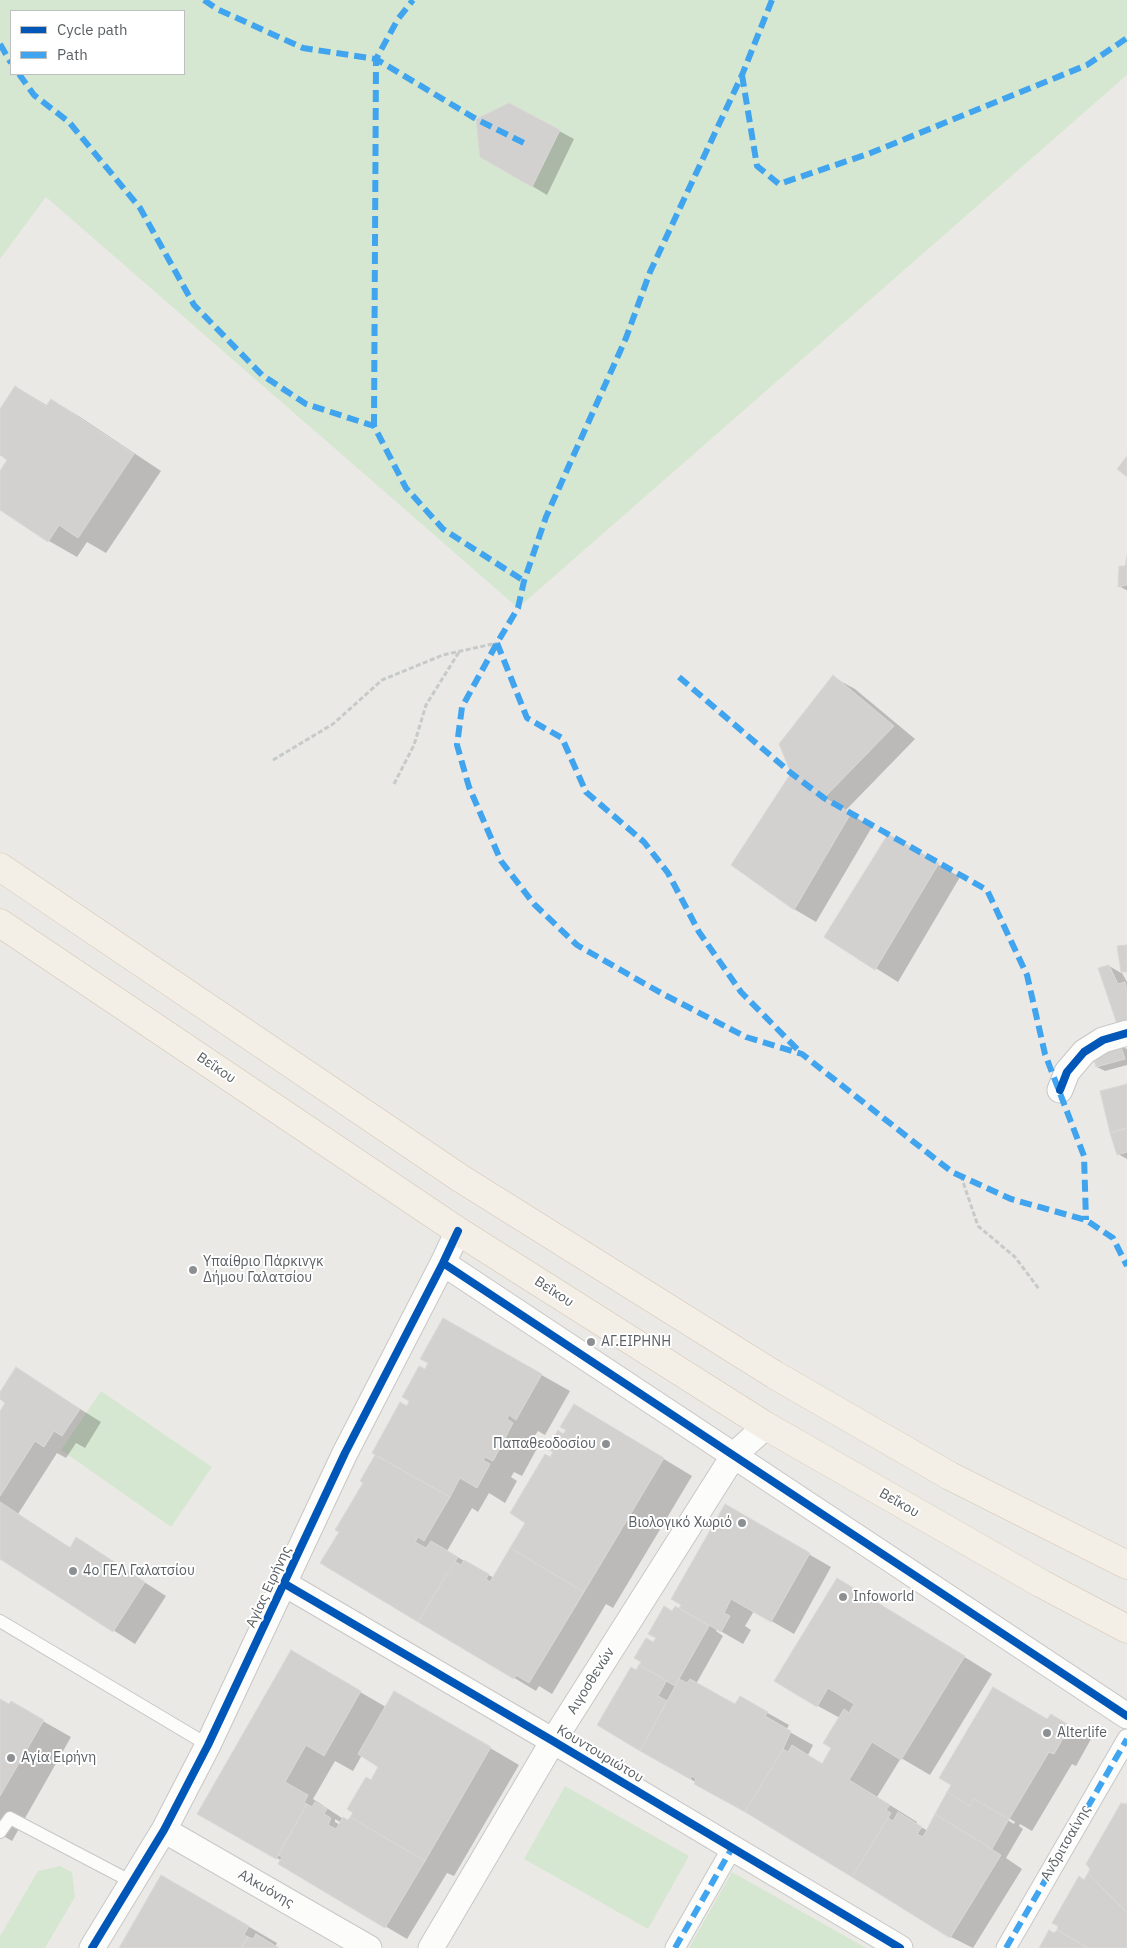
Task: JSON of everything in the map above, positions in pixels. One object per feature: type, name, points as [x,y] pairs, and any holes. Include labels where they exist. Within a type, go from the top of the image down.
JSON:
[{"type":"main road","points":[[0,867],[460,1178],[767,1370],[950,1476],[1127,1565]]},
{"type":"main road","name":"Βεΐκου","points":[[0,923],[458,1231],[766,1426],[1042,1584],[1127,1629]]},
{"type":"street","points":[[1060,1090],[1067,1072],[1084,1052],[1103,1040],[1127,1033]]},
{"type":"street","name":"Αγίας Ειρήνης","points":[[92,1948],[164,1830],[208,1744],[285,1584],[344,1453],[458,1231]]},
{"type":"street","points":[[443,1263],[1127,1716]]},
{"type":"street","name":"Αιγοσθενών","points":[[431,1948],[553,1741],[734,1455],[766,1426]]},
{"type":"street","name":"Κουντουριώτου","points":[[285,1584],[900,1948]]},
{"type":"street","name":"Ανδριτσαίνης","points":[[1006,1948],[1127,1739]]},
{"type":"street","name":"Αλκυόνης","points":[[164,1830],[369,1948]]},
{"type":"street","points":[[675,1948],[732,1848]]},
{"type":"lane","points":[[0,1621],[208,1744]]},
{"type":"lane","points":[[0,1832],[10,1818],[132,1882]]},
{"type":"path","points":[[273,760],[333,724],[382,680],[443,655],[496,643]]},
{"type":"path","points":[[394,784],[414,745],[426,705],[459,651]]},
{"type":"path","points":[[961,1176],[978,1226],[1015,1258],[1039,1289]]},
{"type":"green space","points":[[0,0],[1127,0],[1127,75],[518,608],[46,197],[0,259]]},
{"type":"green space","points":[[101,1391],[212,1467],[171,1527],[61,1450]]},
{"type":"green space","points":[[565,1786],[689,1856],[648,1929],[524,1859]]},
{"type":"green space","points":[[60,1866],[72,1872],[75,1897],[45,1948],[0,1948],[0,1936],[38,1871]]},
{"type":"green space","points":[[732,1872],[866,1948],[689,1948]]},
{"type":"building","points":[[509,103],[560,130],[532,187],[480,157],[476,119]]},
{"type":"building","points":[[15,386],[46,406],[51,399],[134,454],[78,538],[59,525],[48,542],[0,510],[0,471],[7,460],[0,455],[0,409]]},
{"type":"building","points":[[1127,456],[1127,477],[1117,469]]},
{"type":"building","points":[[1127,556],[1127,585],[1118,587],[1119,566],[1125,566]]},
{"type":"building","points":[[833,675],[894,726],[824,798],[791,773],[779,744]]},
{"type":"building","points":[[791,773],[824,798],[851,813],[794,910],[731,865]]},
{"type":"building","points":[[888,834],[939,863],[875,970],[824,937]]},
{"type":"building","points":[[1127,945],[1127,972],[1121,972],[1117,946]]},
{"type":"building","points":[[1109,965],[1118,984],[1125,982],[1127,990],[1127,1024],[1118,1027],[1098,968]]},
{"type":"building","points":[[1120,1044],[1125,1059],[1096,1067],[1092,1053]]},
{"type":"building","points":[[1127,1084],[1127,1128],[1110,1133],[1100,1091]]},
{"type":"building","points":[[1127,1128],[1127,1152],[1117,1155],[1110,1133]]},
{"type":"building","points":[[443,1318],[542,1374],[516,1420],[509,1415],[507,1419],[513,1423],[493,1461],[485,1457],[483,1460],[490,1464],[477,1488],[460,1478],[450,1497],[372,1453],[400,1402],[407,1406],[409,1401],[402,1397],[419,1366],[425,1369],[428,1363],[420,1359]]},
{"type":"building","points":[[16,1367],[80,1409],[62,1436],[54,1431],[44,1447],[35,1441],[0,1496],[0,1411],[5,1403],[0,1399],[0,1392]]},
{"type":"building","points":[[574,1404],[664,1458],[584,1592],[510,1548],[525,1523],[510,1513],[545,1454],[550,1457],[553,1452],[547,1449],[558,1430],[563,1434],[566,1430],[560,1427]]},
{"type":"building","points":[[375,1455],[450,1497],[424,1541],[418,1537],[415,1542],[426,1548],[431,1541],[458,1557],[418,1622],[320,1563],[339,1532],[335,1530],[363,1483],[360,1481]]},
{"type":"building","name":"4ο ΓΕΛ Γαλατσίου","points":[[0,1502],[70,1548],[76,1537],[145,1582],[113,1632],[0,1559]]},
{"type":"building","points":[[725,1504],[810,1553],[771,1622],[731,1599],[724,1613],[730,1616],[721,1632],[679,1608],[681,1605],[671,1599]]},
{"type":"building","points":[[510,1548],[584,1592],[529,1683],[516,1675],[514,1679],[418,1622],[454,1561],[461,1565],[464,1560],[489,1574],[486,1579],[490,1582]]},
{"type":"building","points":[[837,1578],[965,1656],[901,1760],[872,1742],[849,1780],[890,1805],[886,1810],[891,1813],[852,1877],[745,1812],[783,1749],[788,1752],[792,1745],[822,1764],[831,1748],[823,1743],[844,1709],[849,1713],[854,1704],[828,1688],[817,1707],[774,1681]]},
{"type":"building","points":[[664,1606],[672,1611],[675,1606],[709,1626],[675,1686],[639,1665],[641,1662],[634,1658],[646,1638],[653,1642],[656,1638],[648,1634]]},
{"type":"building","points":[[291,1650],[361,1691],[324,1756],[306,1745],[285,1782],[308,1795],[304,1803],[307,1804],[276,1859],[197,1814]]},
{"type":"building","points":[[639,1665],[667,1680],[658,1696],[667,1701],[640,1751],[597,1725],[631,1667],[636,1670]]},
{"type":"building","points":[[679,1679],[687,1683],[690,1679],[735,1704],[740,1696],[768,1712],[765,1716],[791,1731],[783,1749],[745,1812],[694,1784],[696,1779],[692,1776],[690,1779],[640,1751]]},
{"type":"building","points":[[993,1687],[1047,1719],[1051,1714],[1070,1726],[1054,1754],[1049,1752],[1009,1819],[974,1799],[970,1806],[947,1792],[951,1785],[939,1778]]},
{"type":"building","points":[[394,1691],[491,1747],[425,1861],[350,1817],[353,1813],[347,1809],[366,1777],[371,1780],[378,1767],[358,1754]]},
{"type":"building","name":"Αγία Ειρήνη","points":[[0,1699],[9,1704],[11,1701],[44,1720],[0,1796]]},
{"type":"building","points":[[947,1792],[970,1806],[974,1799],[1009,1819],[992,1849],[935,1814]]},
{"type":"building","points":[[315,1802],[327,1809],[324,1814],[331,1818],[328,1825],[336,1829],[343,1817],[348,1820],[350,1817],[425,1861],[385,1928],[278,1864],[282,1857],[278,1855],[307,1804],[312,1807]]},
{"type":"building","points":[[1121,1803],[1127,1804],[1127,1913],[1088,1873],[1090,1869],[1086,1864]]},
{"type":"building","points":[[898,1812],[922,1827],[917,1834],[923,1837],[935,1814],[1001,1855],[950,1938],[852,1877],[888,1818],[893,1821]]},
{"type":"building","points":[[1088,1873],[1127,1913],[1127,1948],[1088,1948],[1057,1930],[1058,1926],[1052,1923],[1079,1876],[1084,1880]]},
{"type":"building","points":[[161,1875],[249,1926],[244,1935],[248,1937],[241,1948],[119,1948]]},
{"type":"building","points":[[1049,1930],[1054,1933],[1057,1930],[1088,1948],[1039,1948]]},
{"type":"building","points":[[256,1934],[279,1948],[241,1948],[248,1937],[253,1939]]},
{"type":"marked path","points":[[204,0],[217,9],[303,48],[376,59],[476,119],[528,145]]},
{"type":"marked path","points":[[374,426],[376,59],[398,19],[413,0]]},
{"type":"marked path","points":[[772,0],[742,75],[650,272],[626,338],[546,517],[524,581],[518,608],[462,707],[457,745],[469,787],[501,861],[534,904],[577,945],[661,993],[746,1037],[802,1054],[952,1172],[1011,1199],[1086,1220],[1113,1238],[1127,1266]]},
{"type":"marked path","points":[[742,75],[757,166],[779,184],[868,154],[1087,65],[1127,38]]},
{"type":"marked path","points":[[0,44],[10,61]]},
{"type":"marked path","points":[[20,75],[34,95],[69,122],[140,208],[194,305],[262,375],[306,404],[374,426],[406,488],[443,529],[524,581]]},
{"type":"marked path","points":[[497,643],[527,718],[562,738],[586,792],[644,842],[668,873],[699,932],[741,992],[800,1052]]},
{"type":"marked path","points":[[679,677],[791,773],[824,798],[987,890],[1027,975],[1045,1054],[1084,1156],[1086,1220]]},
{"type":"marked path","points":[[1006,1948],[1127,1739]]},
{"type":"marked path","points":[[675,1948],[732,1848]]},
{"type":"cycle path","points":[[1060,1090],[1067,1072],[1084,1052],[1103,1040],[1127,1033]]},
{"type":"cycle path","points":[[92,1948],[164,1830],[208,1745],[345,1453],[458,1231]]},
{"type":"cycle path","points":[[443,1263],[1127,1716]]},
{"type":"cycle path","points":[[285,1584],[900,1948]]},
{"type":"place","name":"Υπαίθριο Πάρκινγκ Δήμου Γαλατσίου","points":[[193,1270]]},
{"type":"place","name":"ΑΓ.ΕΙΡΗΝΗ","points":[[591,1342]]},
{"type":"place","name":"Παπαθεοδοσίου","points":[[606,1444]]},
{"type":"place","name":"Βιολογικό Χωριό","points":[[742,1523]]},
{"type":"place","name":"4ο ΓΕΛ Γαλατσίου","points":[[73,1571]]},
{"type":"place","name":"Infoworld","points":[[843,1597]]},
{"type":"place","name":"Alterlife","points":[[1047,1733]]},
{"type":"place","name":"Αγία Ειρήνη","points":[[11,1758]]}]
